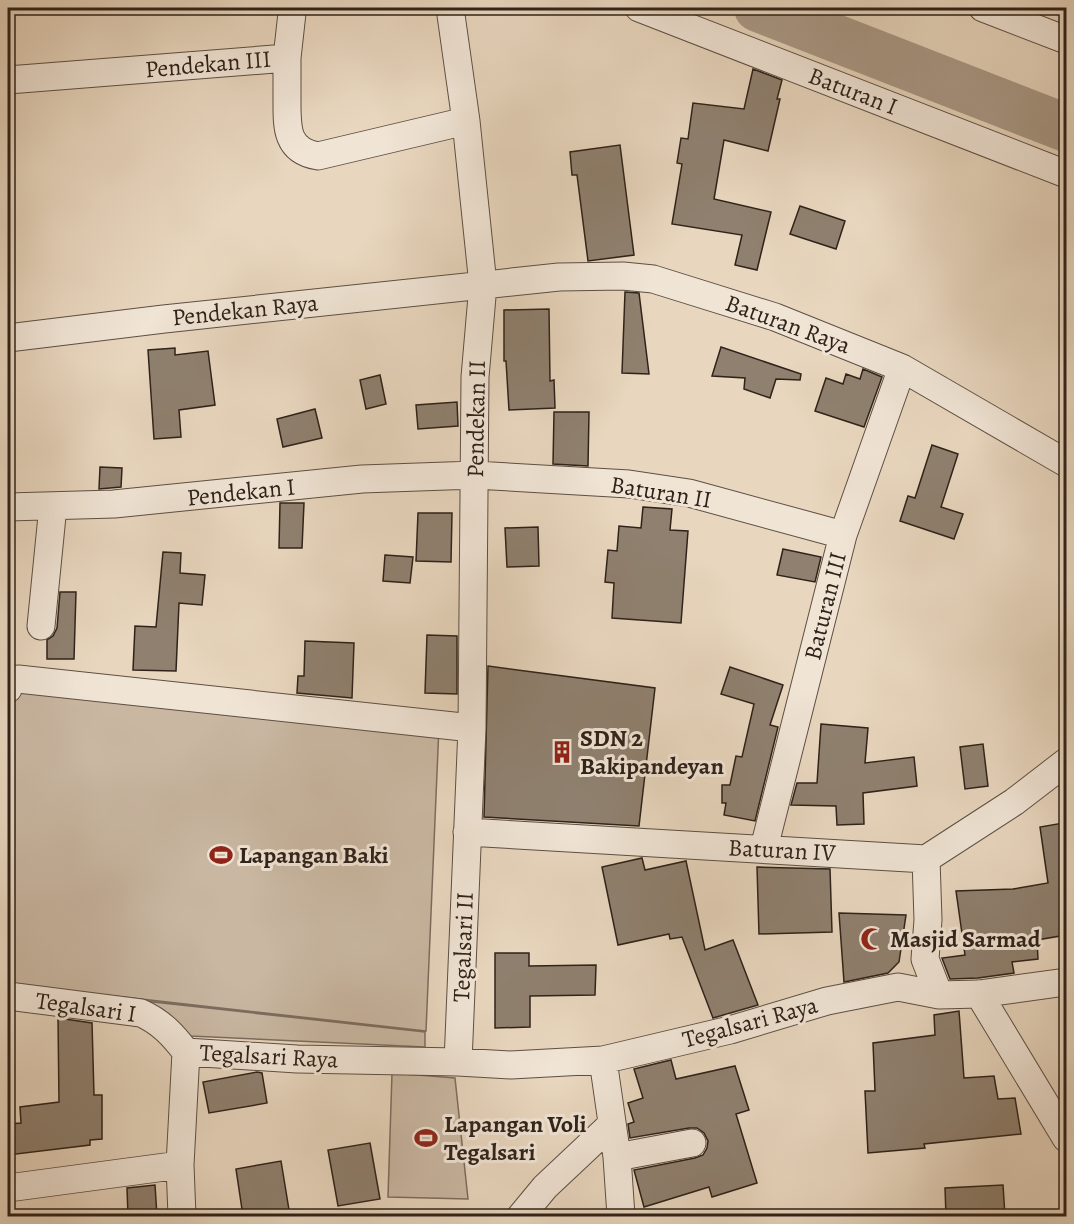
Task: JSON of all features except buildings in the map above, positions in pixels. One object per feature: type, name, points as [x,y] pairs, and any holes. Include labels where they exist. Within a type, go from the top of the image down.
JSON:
[{"type":"street","name":"Pendekan II","points":[[450,8],[466,121],[483,285],[475,377],[472,728],[467,832]]},
{"type":"street","name":"Baturan I","points":[[639,8],[1066,174]]},
{"type":"street","points":[[982,8],[1066,40]]},
{"type":"street","points":[[286,58],[292,13]]},
{"type":"street","name":"Pendekan III","points":[[8,80],[286,58],[289,136],[296,146],[307,154],[318,156],[466,121]]},
{"type":"street","name":"Baturan Raya","points":[[483,285],[559,277],[623,276],[653,279],[775,317],[902,368],[1066,463]]},
{"type":"street","name":"Pendekan Raya","points":[[8,338],[483,285]]},
{"type":"street","name":"Baturan III","points":[[764,848],[843,535],[902,368]]},
{"type":"street","name":"Pendekan I","points":[[8,507],[114,504],[362,479],[474,475]]},
{"type":"street","name":"Baturan II","points":[[474,475],[629,484],[689,493],[843,535]]},
{"type":"street","points":[[42,626],[53,506]]},
{"type":"street","points":[[8,689],[8,683],[18,679],[472,728]]},
{"type":"street","points":[[939,995],[925,959],[928,921],[926,859],[1014,802],[1066,762]]},
{"type":"street","name":"Baturan IV","points":[[467,832],[926,859]]},
{"type":"street","name":"Tegalsari II","points":[[458,1062],[467,832]]},
{"type":"street","points":[[898,987],[925,959]]},
{"type":"street","name":"Tegalsari Raya","points":[[180,1165],[186,1052],[297,1059],[511,1065],[603,1060],[730,1030],[827,1001],[898,987],[939,995],[979,994],[1066,982]]},
{"type":"street","points":[[979,994],[1066,1139]]},
{"type":"street","name":"Tegalsari I","points":[[8,996],[141,1013],[166,1028],[186,1052]]},
{"type":"street","points":[[603,1060],[617,1157],[621,1216]]},
{"type":"street","points":[[521,1216],[544,1187],[612,1124]]},
{"type":"street","points":[[617,1157],[692,1143]]},
{"type":"street","points":[[8,1188],[180,1165],[182,1216]]},
{"type":"shaded area","name":"Lapangan Baki","points":[[8,691],[439,726],[426,1031],[8,984]]},
{"type":"shaded area","points":[[144,1001],[425,1032],[425,1047],[190,1036]]},
{"type":"shaded area","name":"Lapangan Voli Tegalsari","points":[[392,1073],[455,1078],[468,1199],[388,1197]]},
{"type":"waterway","points":[[758,8],[1066,128]]},
{"type":"place","name":"SDN 2 Bakipandeyan","points":[[562,752]]},
{"type":"place","name":"Lapangan Baki","points":[[221,855]]},
{"type":"place","name":"Masjid Sarmad","points":[[872,939]]},
{"type":"place","name":"Lapangan Voli Tegalsari","points":[[426,1138]]}]
